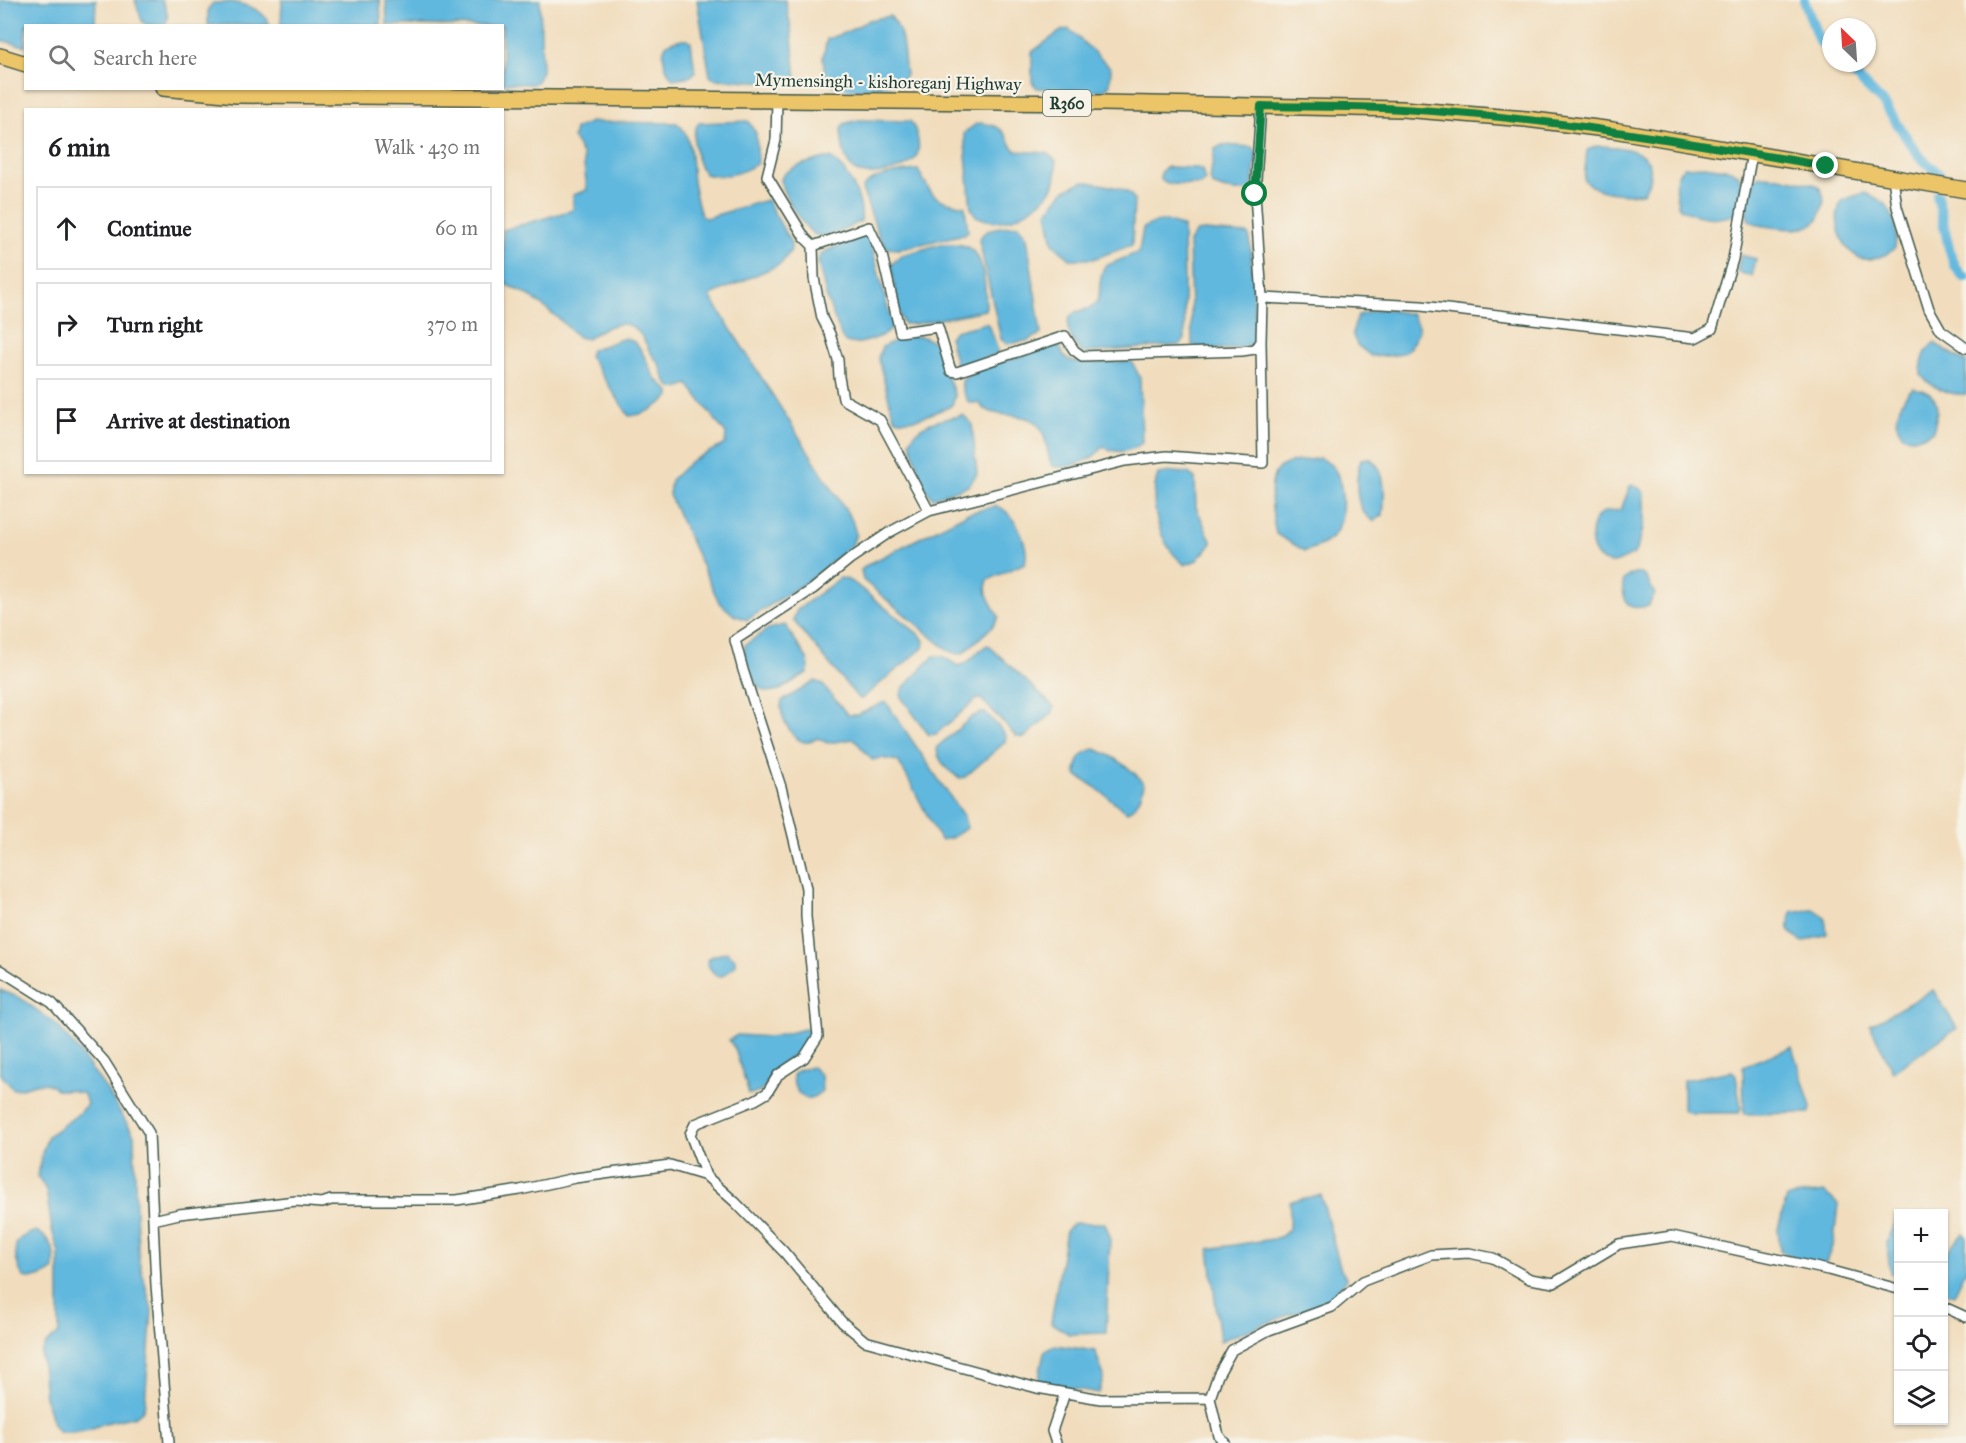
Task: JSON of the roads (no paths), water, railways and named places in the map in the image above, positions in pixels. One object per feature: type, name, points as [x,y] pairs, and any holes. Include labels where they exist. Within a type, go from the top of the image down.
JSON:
[{"type":"main road","points":[[0,56],[24,63]]},
{"type":"main road","name":"Mymensingh - kishoreganj Highway","points":[[187,90],[236,94],[1402,109],[1515,118],[1613,130],[1966,190]]},
{"type":"street","points":[[777,100],[776,140],[767,176],[813,246],[816,288],[822,318],[838,360],[838,377],[843,399],[880,420],[929,511]]},
{"type":"street","points":[[706,1176],[690,1134],[695,1124],[767,1093],[778,1075],[804,1058],[818,1036],[806,917],[806,888],[781,787],[735,640],[813,589],[850,559],[890,532],[929,511],[1125,461],[1167,456],[1263,463],[1262,298],[1255,194],[1261,106]]},
{"type":"street","points":[[1262,298],[1421,306],[1695,338],[1712,329],[1730,269],[1752,153]]},
{"type":"street","points":[[1893,178],[1898,207],[1929,309],[1941,330],[1966,348]]},
{"type":"street","points":[[813,246],[869,227],[882,255],[900,332],[938,327],[951,371],[957,372],[1065,336],[1074,350],[1082,356],[1242,351],[1255,349],[1261,342]]},
{"type":"street","points":[[0,970],[52,1003],[104,1061],[148,1133],[169,1443]]},
{"type":"street","points":[[153,1220],[179,1214],[296,1201],[322,1203],[331,1200],[457,1200],[575,1178],[670,1165],[706,1176],[735,1202],[784,1252],[842,1322],[866,1341],[1037,1388],[1101,1399],[1210,1398]]},
{"type":"street","points":[[1225,1443],[1219,1436],[1210,1398],[1218,1375],[1232,1350],[1269,1330],[1332,1307],[1363,1281],[1431,1255],[1468,1253],[1493,1258],[1530,1279],[1554,1283],[1619,1244],[1672,1236],[1894,1287]]},
{"type":"street","points":[[1948,1309],[1966,1317]]},
{"type":"street","points":[[1056,1443],[1052,1431],[1065,1393]]},
{"type":"water","points":[[1,0],[96,0],[95,24],[24,24],[24,46],[0,40]]},
{"type":"water","points":[[135,0],[162,0],[167,16],[165,24],[146,24],[142,21]]},
{"type":"water","points":[[282,0],[380,0],[381,24],[281,24]]},
{"type":"water","points":[[386,0],[540,0],[542,71],[533,84],[504,83],[504,24],[387,24]]},
{"type":"water","points":[[697,0],[785,0],[791,27],[796,79],[791,83],[715,79],[710,76]]},
{"type":"water","points":[[232,2],[250,7],[264,15],[269,24],[208,24],[208,9],[213,3]]},
{"type":"water","points":[[890,16],[895,22],[903,44],[906,75],[901,82],[873,88],[852,89],[842,88],[826,81],[823,57],[827,39],[869,20]]},
{"type":"water","points":[[1069,29],[1111,68],[1110,84],[1105,90],[1037,88],[1032,82],[1032,52],[1061,31]]},
{"type":"water","points":[[688,39],[691,42],[695,72],[691,76],[673,79],[666,67],[664,52],[668,43]]},
{"type":"water","points":[[858,120],[910,121],[918,140],[917,156],[902,168],[884,173],[866,174],[853,169],[845,156],[841,130],[844,124]]},
{"type":"water","points":[[748,121],[756,133],[758,163],[732,174],[718,176],[705,174],[699,163],[694,141],[694,134],[699,123]]},
{"type":"water","points":[[591,122],[677,123],[689,142],[693,182],[701,216],[706,218],[767,200],[791,243],[791,250],[781,264],[711,295],[711,298],[852,520],[856,534],[852,545],[811,579],[747,620],[734,615],[719,602],[669,495],[671,480],[691,461],[725,444],[726,434],[688,384],[676,388],[668,385],[660,365],[634,328],[623,324],[616,325],[597,332],[588,339],[578,337],[530,296],[504,283],[504,230],[573,210],[573,195],[587,190],[583,156],[573,138],[575,129]]},
{"type":"water","points":[[982,123],[997,127],[1004,132],[1016,151],[1047,153],[1056,161],[1055,181],[1047,196],[1031,209],[1002,221],[976,216],[971,208],[964,133],[976,124]]},
{"type":"water","points":[[1222,145],[1252,147],[1257,152],[1252,187],[1238,191],[1212,185],[1210,178],[1215,149]]},
{"type":"water","points":[[1598,146],[1624,148],[1641,154],[1647,159],[1650,175],[1643,193],[1603,191],[1589,185],[1584,180],[1587,150]]},
{"type":"water","points":[[831,158],[854,186],[860,204],[861,221],[839,232],[821,236],[811,232],[799,218],[787,199],[781,182],[782,177],[789,170]]},
{"type":"water","points":[[1705,166],[1731,170],[1738,174],[1742,189],[1741,201],[1738,211],[1734,214],[1722,218],[1706,217],[1690,213],[1679,207],[1676,181],[1680,171],[1684,167]]},
{"type":"water","points":[[1167,167],[1197,168],[1202,170],[1205,181],[1201,185],[1167,184],[1160,177],[1162,171]]},
{"type":"water","points":[[918,170],[935,196],[946,202],[965,206],[968,231],[965,234],[899,249],[887,248],[880,239],[862,189],[879,177]]},
{"type":"water","points":[[1760,176],[1779,177],[1817,185],[1824,200],[1817,220],[1807,227],[1794,229],[1763,226],[1748,219],[1747,195],[1755,179]]},
{"type":"water","points":[[1083,181],[1119,188],[1131,195],[1134,199],[1132,245],[1093,259],[1070,259],[1053,243],[1047,212],[1065,190]]},
{"type":"water","points":[[1864,193],[1881,201],[1887,207],[1892,213],[1896,229],[1895,248],[1874,259],[1860,258],[1853,254],[1843,240],[1838,223],[1839,207],[1843,200]]},
{"type":"water","points":[[1166,221],[1183,227],[1185,339],[1180,345],[1082,353],[1069,332],[1068,321],[1071,316],[1076,312],[1093,307],[1097,302],[1105,266],[1139,252],[1143,228]]},
{"type":"water","points":[[1018,225],[1027,237],[1041,334],[1027,341],[1007,344],[1001,339],[979,240],[982,235],[991,230]]},
{"type":"water","points":[[1196,232],[1248,234],[1250,238],[1256,340],[1244,347],[1226,349],[1192,345],[1189,242]]},
{"type":"water","points":[[866,235],[870,240],[893,328],[876,338],[854,343],[843,340],[827,299],[818,261],[824,252]]},
{"type":"water","points":[[941,244],[963,245],[975,253],[979,259],[984,274],[985,310],[915,324],[904,324],[900,316],[891,265],[902,255]]},
{"type":"water","points":[[1741,255],[1756,259],[1752,276],[1737,272]]},
{"type":"water","points":[[1381,309],[1412,314],[1419,328],[1412,345],[1402,353],[1371,356],[1357,345],[1352,333],[1358,315]]},
{"type":"water","points":[[986,323],[990,327],[998,351],[995,355],[962,365],[956,364],[949,337],[955,331]]},
{"type":"water","points":[[924,337],[935,343],[955,396],[952,405],[947,408],[915,419],[896,419],[878,358],[882,347],[900,338]]},
{"type":"water","points":[[625,338],[637,344],[656,379],[670,392],[670,396],[646,412],[629,416],[589,356],[591,350]]},
{"type":"water","points":[[1934,343],[1966,362],[1966,394],[1954,394],[1941,390],[1921,375],[1923,358]]},
{"type":"water","points":[[1059,346],[1066,358],[1071,361],[1132,362],[1140,378],[1142,443],[1123,451],[1113,451],[1103,447],[1099,452],[1080,463],[1065,467],[1052,466],[1044,435],[1039,426],[1025,417],[999,414],[985,409],[979,403],[969,403],[962,388],[963,379],[982,368]]},
{"type":"water","points":[[1913,388],[1922,390],[1933,397],[1936,402],[1937,415],[1933,431],[1920,437],[1909,438],[1902,434],[1897,418],[1905,397]]},
{"type":"water","points":[[963,415],[972,424],[977,474],[968,486],[933,498],[924,488],[910,441],[914,434],[925,425]]},
{"type":"water","points":[[1320,458],[1332,466],[1339,480],[1342,498],[1341,517],[1336,532],[1330,539],[1305,551],[1276,534],[1271,500],[1272,482],[1274,475],[1282,466],[1292,462]]},
{"type":"water","points":[[1369,458],[1379,469],[1384,484],[1383,515],[1374,521],[1362,510],[1357,493],[1361,459]]},
{"type":"water","points":[[1188,473],[1195,478],[1196,507],[1212,543],[1197,560],[1185,565],[1168,547],[1162,536],[1155,511],[1154,498],[1158,474]]},
{"type":"water","points":[[1634,485],[1643,491],[1644,499],[1644,523],[1638,546],[1634,554],[1624,559],[1613,563],[1605,562],[1595,552],[1591,536],[1592,528],[1599,515],[1604,512],[1621,510],[1630,486]]},
{"type":"water","points":[[996,506],[1009,514],[1019,529],[1025,547],[1025,563],[988,580],[987,595],[999,617],[992,627],[963,653],[958,654],[949,651],[863,580],[861,570],[968,513]]},
{"type":"water","points":[[1634,573],[1641,573],[1647,579],[1655,594],[1648,606],[1632,607],[1625,598],[1624,582]]},
{"type":"water","points":[[840,578],[855,584],[921,636],[924,641],[923,648],[861,699],[793,620],[797,610]]},
{"type":"water","points":[[785,625],[808,660],[809,668],[807,673],[780,690],[767,692],[756,684],[744,656],[745,645],[768,629]]},
{"type":"water","points":[[988,645],[1054,707],[1053,712],[1024,738],[1016,736],[981,699],[977,699],[936,734],[929,735],[901,697],[902,689],[934,656],[942,656],[958,666],[963,665]]},
{"type":"water","points":[[815,681],[822,684],[848,715],[857,715],[885,702],[964,817],[967,828],[951,838],[940,840],[898,761],[881,758],[872,760],[854,739],[827,743],[818,738],[810,742],[799,740],[790,731],[784,719],[782,701]]},
{"type":"water","points":[[986,713],[1006,735],[1005,742],[965,777],[960,778],[944,766],[937,747],[972,717]]},
{"type":"water","points":[[1095,749],[1122,763],[1144,784],[1134,807],[1127,812],[1076,775],[1082,755]]},
{"type":"water","points":[[1814,910],[1825,917],[1827,934],[1803,942],[1789,930],[1789,921],[1793,911]]},
{"type":"water","points":[[727,952],[735,959],[735,966],[722,976],[716,976],[707,960]]},
{"type":"water","points":[[0,990],[20,998],[56,1024],[108,1092],[134,1135],[139,1261],[152,1310],[145,1403],[143,1410],[136,1416],[90,1429],[59,1432],[53,1424],[45,1397],[41,1353],[46,1344],[59,1333],[59,1253],[52,1230],[46,1190],[38,1176],[48,1136],[77,1115],[87,1104],[84,1094],[70,1090],[56,1090],[46,1084],[13,1089],[0,1073]]},
{"type":"water","points":[[1933,990],[1957,1028],[1893,1072],[1870,1025]]},
{"type":"water","points":[[810,1028],[814,1038],[810,1043],[777,1067],[760,1092],[749,1094],[735,1049],[729,1040],[737,1035],[771,1037]]},
{"type":"water","points":[[1792,1047],[1811,1107],[1810,1113],[1744,1114],[1743,1066]]},
{"type":"water","points":[[812,1067],[821,1075],[822,1091],[807,1099],[796,1089],[793,1075],[798,1070]]},
{"type":"water","points":[[1731,1071],[1736,1076],[1741,1108],[1739,1113],[1684,1111],[1683,1080]]},
{"type":"water","points":[[1824,1192],[1838,1204],[1834,1241],[1825,1265],[1803,1262],[1780,1251],[1778,1228],[1787,1197]]},
{"type":"water","points":[[1321,1195],[1341,1270],[1347,1279],[1325,1304],[1288,1315],[1220,1341],[1209,1249],[1282,1236],[1289,1229],[1290,1201]]},
{"type":"water","points":[[1074,1223],[1105,1223],[1110,1237],[1106,1333],[1069,1334],[1051,1323],[1066,1230]]},
{"type":"water","points":[[1894,1225],[1894,1274],[1890,1273],[1887,1243]]},
{"type":"water","points":[[36,1231],[46,1238],[52,1247],[54,1269],[40,1277],[23,1277],[16,1258],[17,1244],[23,1237]]},
{"type":"water","points":[[1963,1234],[1966,1236],[1966,1269],[1954,1295],[1948,1294],[1948,1250]]},
{"type":"water","points":[[1055,1345],[1095,1351],[1104,1376],[1099,1393],[1038,1383],[1044,1352]]},
{"type":"waterway","points":[[1804,0],[1822,44]]},
{"type":"waterway","points":[[1851,72],[1885,105],[1918,155],[1940,175]]},
{"type":"waterway","points":[[1937,195],[1955,266],[1963,277],[1966,277]]}]
